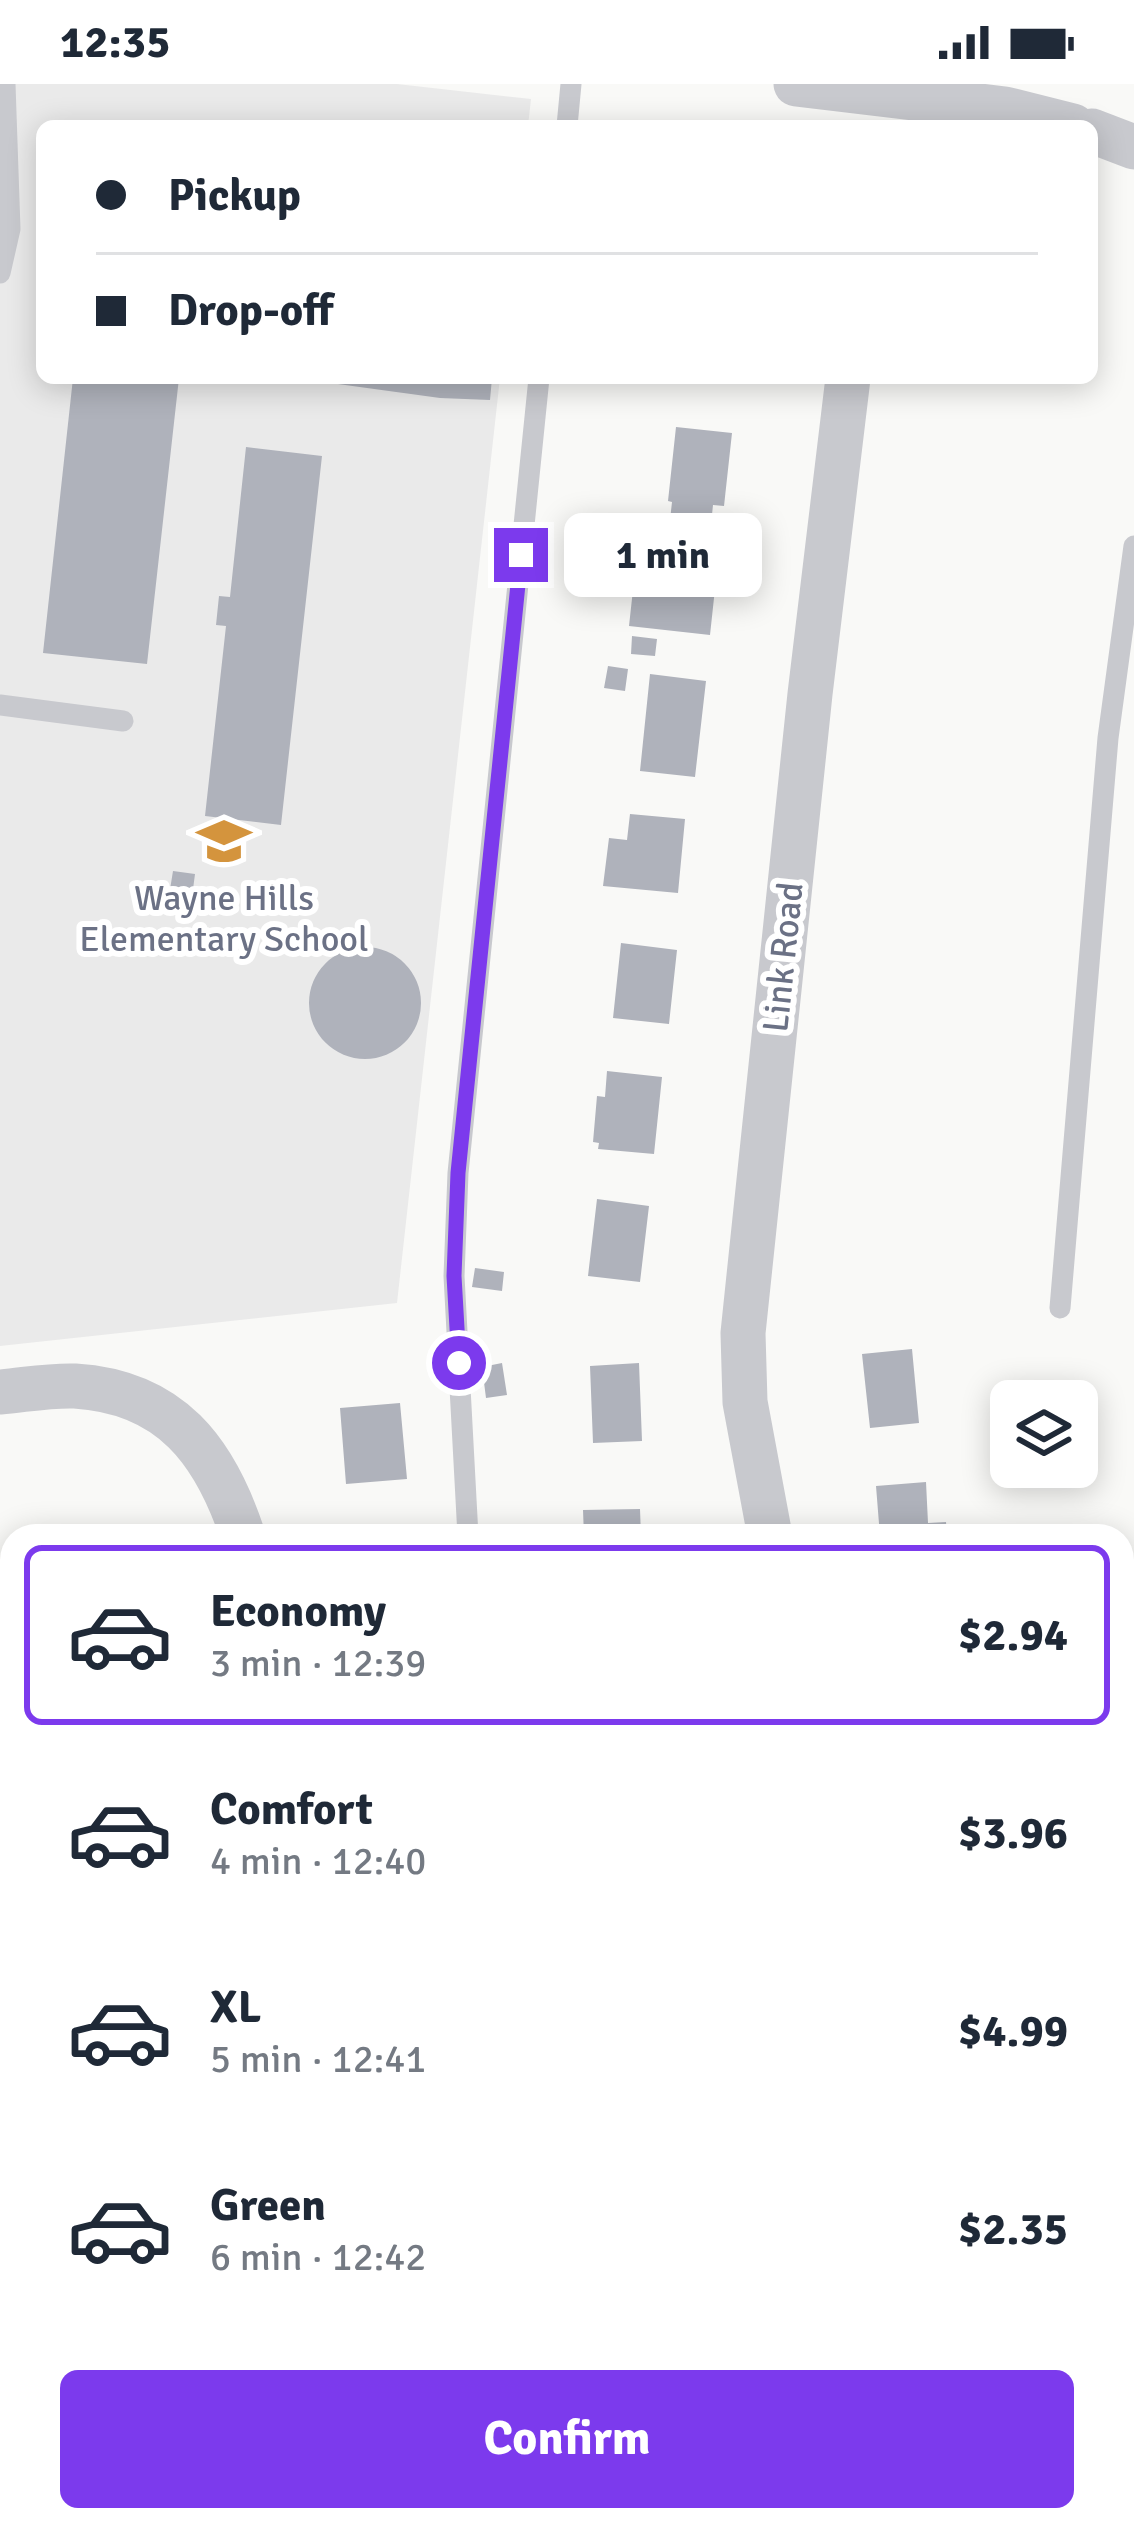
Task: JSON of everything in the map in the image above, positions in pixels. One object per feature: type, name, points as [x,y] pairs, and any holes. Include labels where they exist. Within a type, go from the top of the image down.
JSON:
[{"type":"street","points":[[796,84],[877,102],[1005,109],[1048,120]]},
{"type":"street","points":[[1098,133],[1134,147]]},
{"type":"street","name":"Link Road","points":[[768,1524],[746,1402],[743,1333],[847,384]]},
{"type":"street","points":[[0,1392],[74,1386],[117,1394],[158,1410],[203,1450],[226,1487],[239,1524]]},
{"type":"lane","points":[[0,274],[10,229],[5,84]]},
{"type":"lane","points":[[568,120],[571,84]]},
{"type":"lane","points":[[467,1524],[454,1276],[458,1173],[538,384]]},
{"type":"lane","points":[[1060,1308],[1108,738],[1134,546]]},
{"type":"lane","points":[[0,705],[123,721]]},
{"type":"shaded area","name":"Wayne Hills Elementary School","points":[[0,84],[397,84],[531,99],[529,120],[36,120],[36,384],[499,384],[397,1303],[0,1346]]},
{"type":"building","points":[[72,384],[178,384],[147,664],[43,653]]},
{"type":"building","points":[[338,384],[491,384],[490,400]]},
{"type":"building","points":[[676,427],[732,433],[724,506],[713,505],[710,534],[669,529]]},
{"type":"building","points":[[246,447],[322,456],[281,825],[205,816],[226,626],[216,625],[219,596],[230,597]]},
{"type":"building","points":[[637,553],[718,561],[710,635],[629,626]]},
{"type":"building","points":[[632,636],[657,639],[655,656],[631,654]]},
{"type":"building","points":[[608,666],[628,669],[625,691],[604,688]]},
{"type":"building","points":[[650,674],[706,681],[695,777],[640,771]]},
{"type":"building","points":[[630,814],[685,819],[678,893],[603,886],[609,838],[627,840]]},
{"type":"building","points":[[173,871],[195,874],[190,912],[167,908]]},
{"type":"building","points":[[621,943],[677,950],[669,1024],[613,1018]]},
{"type":"building","points":[[365,947],[386,952],[404,964],[416,982],[421,1003],[416,1024],[404,1042],[386,1054],[365,1059],[344,1054],[326,1042],[314,1024],[309,1003],[314,982],[326,964],[344,952]]},
{"type":"building","points":[[607,1071],[662,1077],[654,1154],[598,1149],[599,1143],[593,1142],[597,1096],[605,1097]]},
{"type":"building","points":[[597,1199],[649,1206],[640,1282],[588,1276]]},
{"type":"building","points":[[475,1268],[504,1272],[502,1291],[472,1287]]},
{"type":"building","points":[[912,1349],[919,1423],[870,1428],[862,1354]]},
{"type":"building","points":[[502,1363],[507,1395],[486,1398],[482,1367]]},
{"type":"building","points":[[639,1363],[642,1441],[593,1443],[590,1366]]},
{"type":"building","points":[[400,1403],[407,1479],[346,1484],[340,1408]]},
{"type":"building","points":[[926,1482],[928,1523],[946,1524],[879,1524],[876,1486]]},
{"type":"building","points":[[640,1509],[641,1524],[584,1524],[583,1510]]},
{"type":"place","name":"Wayne Hills Elementary School","points":[[224,841]]},
{"type":"route","points":[[459,1363],[454,1276],[458,1173],[521,555]]}]
